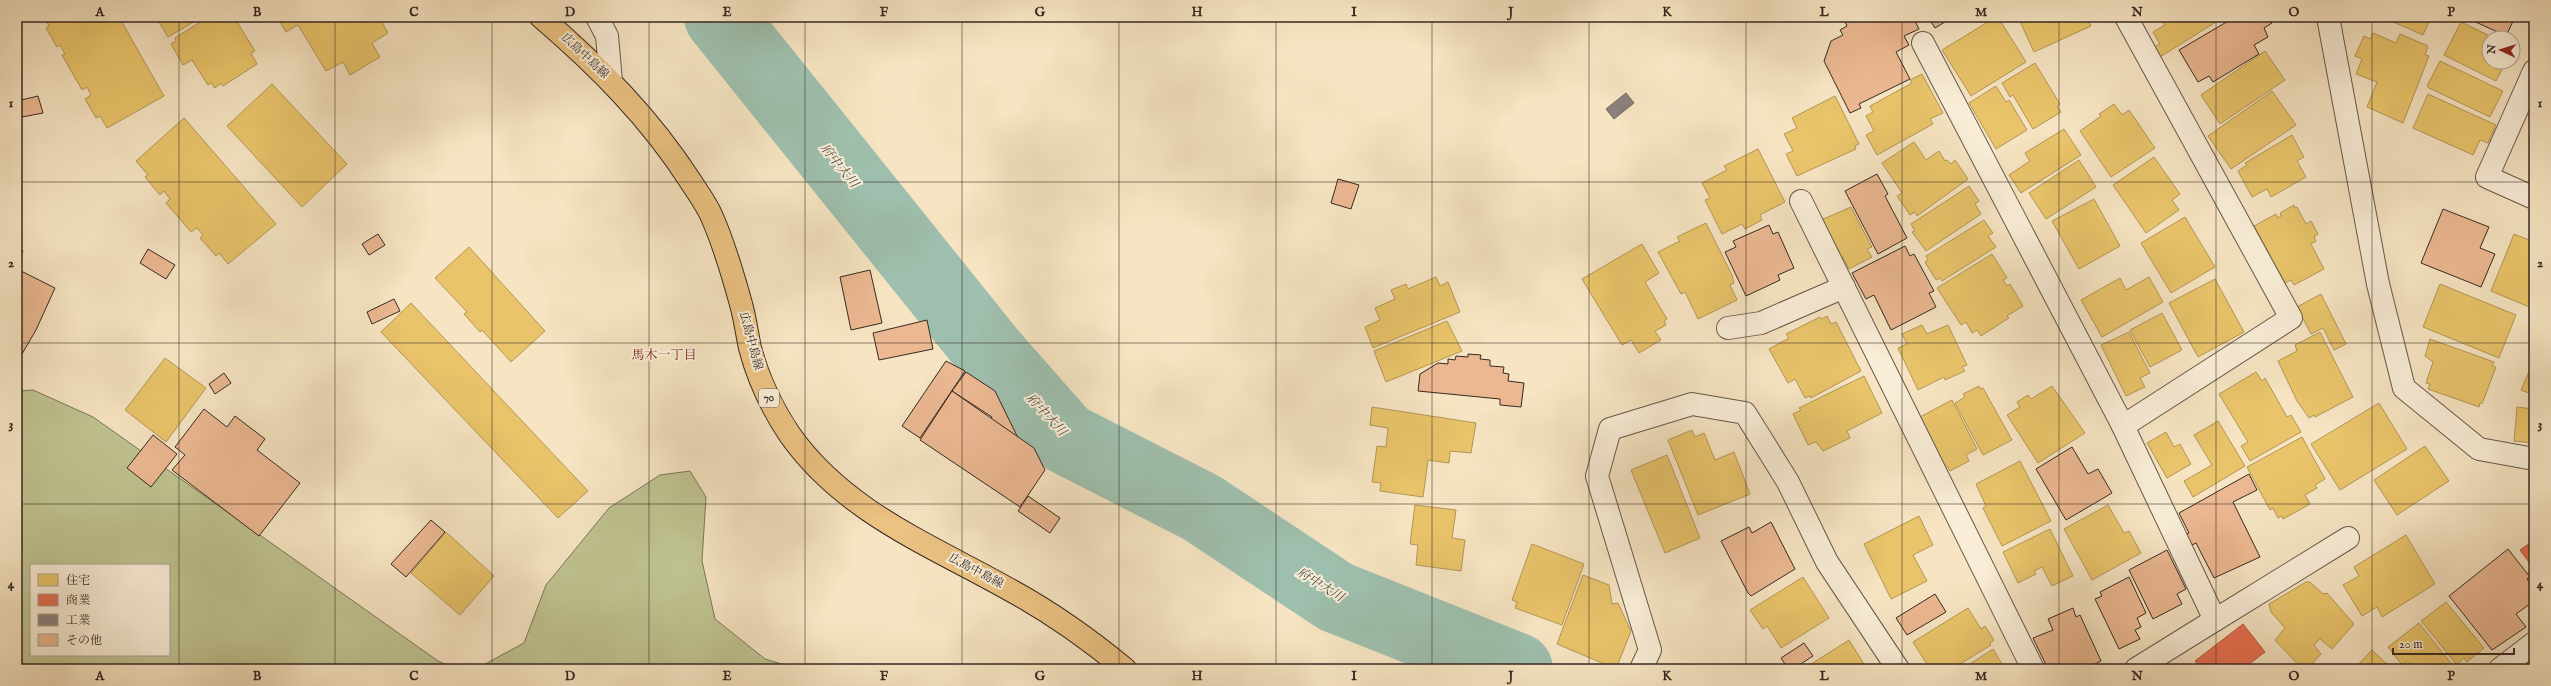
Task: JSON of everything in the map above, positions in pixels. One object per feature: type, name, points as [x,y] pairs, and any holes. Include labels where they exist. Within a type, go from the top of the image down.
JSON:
[{"type":"main road","name":"広島中島線","points":[[541,17],[611,81],[653,130],[682,168],[712,215],[741,304],[751,350],[767,394],[790,435],[819,471],[854,502],[893,528],[1014,592],[1063,622],[1125,669]]},
{"type":"street","points":[[597,17],[607,36],[611,81]]},
{"type":"street","points":[[2123,426],[2291,318],[2126,17]]},
{"type":"street","points":[[2328,17],[2378,284],[2404,388],[2479,450],[2534,459]]},
{"type":"street","points":[[1923,43],[2123,426],[2215,620]]},
{"type":"street","points":[[2534,71],[2487,177],[2534,198]]},
{"type":"street","points":[[1801,201],[2032,669]]},
{"type":"street","points":[[1728,328],[1761,323],[1844,287]]},
{"type":"street","points":[[1641,669],[1650,650],[1597,476],[1610,429],[1692,404],[1745,413],[1788,482],[1827,562],[1898,669]]},
{"type":"street","points":[[2136,669],[2348,538]]},
{"type":"street","points":[[2500,669],[2534,644]]},
{"type":"green space","points":[[33,390],[93,417],[438,661],[456,669],[17,669],[17,391]]},
{"type":"green space","points":[[690,471],[706,497],[702,561],[715,619],[765,659],[798,669],[476,669],[524,643],[546,585],[609,508],[660,475]]},
{"type":"building: 住宅","points":[[44,17],[119,17],[164,96],[107,128],[100,116],[96,118],[85,99],[91,95],[87,87],[82,90],[62,55],[65,54],[60,45],[57,47],[46,28],[49,26]]},
{"type":"building: 住宅","points":[[156,17],[202,17],[168,37]]},
{"type":"building: 住宅","points":[[208,17],[234,17],[255,51],[251,53],[257,64],[223,86],[221,83],[215,88],[211,83],[208,85],[192,60],[183,65],[171,44],[176,41],[175,38]]},
{"type":"building: 住宅","points":[[277,17],[379,17],[388,33],[372,43],[380,57],[350,75],[343,62],[326,71],[298,25],[286,32]]},
{"type":"building: 住宅","points":[[1998,17],[2026,62],[1971,96],[1942,50]]},
{"type":"building: 住宅","points":[[2018,17],[2087,17],[2091,26],[2034,52]]},
{"type":"building: 住宅","points":[[2160,17],[2224,17],[2160,57],[2154,47],[2160,44],[2153,32],[2165,25]]},
{"type":"building: 住宅","points":[[2382,17],[2431,17],[2423,35]]},
{"type":"building: 住宅","points":[[2461,22],[2481,32],[2481,70],[2502,70],[2496,81],[2444,55]]},
{"type":"building: 住宅","points":[[2373,33],[2396,43],[2400,34],[2428,46],[2425,55],[2429,56],[2403,123],[2367,107],[2377,82],[2356,74],[2362,59],[2355,56],[2364,36],[2370,39]]},
{"type":"building: 住宅","points":[[2265,51],[2285,80],[2220,124],[2201,95]]},
{"type":"building: 住宅","points":[[2440,61],[2503,91],[2490,117],[2427,86]]},
{"type":"building: 住宅","points":[[2035,63],[2060,104],[2057,106],[2061,112],[2033,129],[2013,95],[2010,97],[2002,83]]},
{"type":"building: 住宅","points":[[1922,74],[1943,113],[1930,119],[1933,124],[1877,155],[1866,135],[1874,131],[1866,116],[1873,112],[1870,106],[1912,83],[1910,80]]},
{"type":"building: 住宅","points":[[272,84],[347,164],[302,207],[227,126]]},
{"type":"building: 住宅","points":[[1996,86],[2006,102],[2009,100],[2027,130],[1996,149],[1969,103]]},
{"type":"building: 住宅","points":[[2272,91],[2296,125],[2231,169],[2208,136]]},
{"type":"building: 住宅","points":[[2428,94],[2496,125],[2488,143],[2480,140],[2473,155],[2413,128]]},
{"type":"building: 住宅","points":[[1835,96],[1859,144],[1855,146],[1856,149],[1797,176],[1786,154],[1793,151],[1784,134],[1797,128],[1792,118]]},
{"type":"building: 住宅","points":[[2114,104],[2122,115],[2129,110],[2155,148],[2111,177],[2080,131],[2101,116],[2099,114]]},
{"type":"building: 住宅","points":[[184,118],[276,224],[228,264],[219,253],[216,256],[200,238],[203,235],[197,228],[191,232],[166,203],[170,199],[164,191],[160,195],[145,177],[148,175],[136,161]]},
{"type":"building: 住宅","points":[[2064,129],[2081,155],[2021,193],[2009,175],[2030,161],[2025,153]]},
{"type":"building: 住宅","points":[[2292,135],[2304,157],[2297,161],[2306,177],[2271,197],[2267,189],[2252,197],[2238,171],[2247,165],[2245,163]]},
{"type":"building: 住宅","points":[[1914,142],[1926,160],[1939,151],[1945,161],[1947,160],[1951,164],[1955,160],[1968,179],[1917,216],[1915,212],[1910,215],[1897,196],[1902,193],[1882,163]]},
{"type":"building: 住宅","points":[[1758,149],[1785,202],[1760,215],[1762,220],[1745,229],[1742,224],[1722,234],[1705,200],[1710,198],[1702,183],[1727,170],[1724,166]]},
{"type":"building: 住宅","points":[[2154,157],[2180,194],[2172,200],[2179,210],[2146,233],[2113,185]]},
{"type":"building: 住宅","points":[[2079,160],[2096,187],[2046,219],[2029,193]]},
{"type":"building: 住宅","points":[[1969,186],[1979,201],[1975,204],[1981,214],[1926,251],[1912,232],[1915,231],[1911,224]]},
{"type":"building: 住宅","points":[[2094,199],[2120,246],[2079,269],[2052,221]]},
{"type":"building: 住宅","points":[[2294,205],[2295,208],[2297,207],[2306,224],[2311,221],[2318,234],[2314,237],[2316,241],[2311,244],[2324,269],[2294,285],[2291,280],[2285,283],[2254,226],[2276,214],[2278,218],[2281,216],[2280,213]]},
{"type":"building: 住宅","points":[[1851,207],[1872,247],[1867,249],[1872,257],[1849,269],[1843,257],[1839,260],[1821,220]]},
{"type":"building: 住宅","points":[[2185,217],[2215,267],[2171,293],[2141,243]]},
{"type":"building: 住宅","points":[[1984,220],[1993,233],[1988,236],[1996,247],[1942,281],[1940,278],[1936,280],[1925,262],[1928,260],[1926,256]]},
{"type":"building: 住宅","points":[[1706,223],[1732,275],[1734,283],[1730,285],[1737,300],[1698,319],[1685,292],[1681,294],[1658,252],[1680,241],[1677,237]]},
{"type":"building: 住宅","points":[[2514,234],[2534,242],[2534,309],[2491,291]]},
{"type":"building: 住宅","points":[[1642,244],[1659,273],[1645,282],[1667,319],[1664,321],[1666,325],[1655,331],[1661,340],[1639,353],[1631,340],[1622,345],[1582,279]]},
{"type":"building: 住宅","points":[[469,247],[545,331],[511,362],[482,330],[480,332],[464,314],[467,312],[435,278]]},
{"type":"building: 住宅","points":[[1992,254],[2007,278],[2003,280],[2007,286],[2010,284],[2023,306],[2007,316],[2009,318],[1981,336],[1977,330],[1972,333],[1966,322],[1961,325],[1937,288]]},
{"type":"building: 住宅","points":[[1436,277],[1440,286],[1448,282],[1460,312],[1373,348],[1365,327],[1380,320],[1375,308],[1395,299],[1391,290],[1406,284],[1408,289]]},
{"type":"building: 住宅","points":[[2149,277],[2163,302],[2102,337],[2081,300],[2120,278],[2126,290]]},
{"type":"building: 住宅","points":[[2215,279],[2244,332],[2198,357],[2169,303]]},
{"type":"building: 住宅","points":[[2440,284],[2516,315],[2499,358],[2423,327]]},
{"type":"building: 住宅","points":[[2321,294],[2346,344],[2334,350],[2323,328],[2311,334],[2297,307]]},
{"type":"building: 住宅","points":[[411,303],[588,491],[558,518],[381,332]]},
{"type":"building: 住宅","points":[[2162,313],[2182,350],[2150,367],[2130,330]]},
{"type":"building: 住宅","points":[[1827,316],[1831,324],[1836,322],[1861,371],[1811,398],[1810,396],[1805,398],[1795,379],[1788,383],[1769,349],[1789,338],[1786,334],[1820,317],[1822,319]]},
{"type":"building: 住宅","points":[[1447,321],[1462,351],[1386,382],[1374,351]]},
{"type":"building: 住宅","points":[[1922,325],[1927,334],[1948,325],[1967,365],[1962,367],[1965,371],[1945,380],[1944,377],[1918,390],[1898,348],[1907,344],[1902,334]]},
{"type":"building: 住宅","points":[[2129,332],[2150,373],[2140,378],[2145,387],[2126,396],[2101,345]]},
{"type":"building: 住宅","points":[[2320,332],[2353,397],[2315,417],[2314,415],[2309,418],[2297,401],[2278,361],[2297,351],[2295,345]]},
{"type":"building: 住宅","points":[[2430,339],[2494,362],[2492,366],[2496,367],[2482,404],[2480,403],[2479,407],[2428,389],[2430,384],[2426,383],[2433,362],[2425,356]]},
{"type":"building: 住宅","points":[[165,358],[206,388],[166,442],[125,410]]},
{"type":"building: 住宅","points":[[2534,360],[2534,395],[2521,390]]},
{"type":"building: 住宅","points":[[2256,372],[2262,381],[2265,378],[2287,417],[2291,415],[2301,432],[2250,461],[2241,446],[2248,442],[2219,394]]},
{"type":"building: 住宅","points":[[1864,376],[1882,413],[1847,431],[1850,438],[1823,451],[1816,442],[1808,445],[1793,414],[1801,410],[1799,408]]},
{"type":"building: 住宅","points":[[1979,386],[1980,389],[1983,388],[2012,440],[1983,455],[1955,403],[1965,397],[1963,394]]},
{"type":"building: 住宅","points":[[2052,386],[2085,433],[2038,463],[2007,415],[2020,407],[2017,402],[2028,395],[2031,399]]},
{"type":"building: 住宅","points":[[1952,400],[1977,449],[1966,455],[1969,461],[1950,471],[1947,466],[1944,468],[1918,418]]},
{"type":"building: 住宅","points":[[2379,403],[2407,449],[2340,490],[2311,444]]},
{"type":"building: 住宅","points":[[1372,407],[1476,423],[1471,453],[1450,451],[1449,463],[1428,460],[1423,497],[1380,491],[1381,483],[1372,482],[1377,446],[1386,447],[1388,428],[1370,425]]},
{"type":"building: 住宅","points":[[2517,407],[2534,409],[2534,443],[2514,441]]},
{"type":"building: 住宅","points":[[2218,421],[2245,466],[2193,497],[2184,481],[2212,465],[2194,435]]},
{"type":"building: 住宅","points":[[1692,430],[1695,437],[1704,433],[1715,460],[1734,452],[1750,494],[1698,515],[1668,440]]},
{"type":"building: 住宅","points":[[2166,432],[2174,447],[2180,444],[2191,464],[2167,478],[2147,443]]},
{"type":"building: 住宅","points":[[2302,437],[2325,479],[2315,485],[2317,488],[2305,495],[2310,504],[2283,519],[2282,516],[2278,518],[2273,508],[2270,510],[2247,467]]},
{"type":"building: 住宅","points":[[2425,446],[2449,481],[2397,515],[2374,480]]},
{"type":"building: 住宅","points":[[1667,455],[1700,538],[1665,553],[1631,470]]},
{"type":"building: 住宅","points":[[2020,461],[2051,521],[2002,546],[1983,508],[1986,506],[1976,484]]},
{"type":"building: 住宅","points":[[1415,505],[1456,510],[1452,538],[1465,540],[1461,571],[1416,565],[1418,545],[1410,544]]},
{"type":"building: 住宅","points":[[2108,505],[2124,533],[2129,531],[2141,553],[2092,580],[2064,529]]},
{"type":"building: 住宅","points":[[1919,516],[1933,545],[1913,555],[1927,581],[1891,599],[1864,544]]},
{"type":"building: 住宅","points":[[2050,529],[2073,576],[2052,586],[2042,567],[2034,571],[2036,574],[2018,583],[2003,552]]},
{"type":"building: 住宅","points":[[446,532],[494,576],[460,615],[411,573]]},
{"type":"building: 住宅","points":[[2406,535],[2435,584],[2382,617],[2377,607],[2362,616],[2343,585],[2359,576],[2354,567]]},
{"type":"building: 住宅","points":[[1532,544],[1584,564],[1562,625],[1515,608],[1517,602],[1512,600]]},
{"type":"building: 住宅","points":[[1583,575],[1609,585],[1612,604],[1618,603],[1631,631],[1616,669],[1557,644]]},
{"type":"building: 住宅","points":[[1803,577],[1829,618],[1781,648],[1767,626],[1763,629],[1750,610]]},
{"type":"building: 住宅","points":[[2306,582],[2310,582],[2323,594],[2327,593],[2354,624],[2332,649],[2320,639],[2314,645],[2321,654],[2307,669],[2302,669],[2275,640],[2285,628],[2271,612],[2269,604]]},
{"type":"building: 住宅","points":[[2446,602],[2484,648],[2467,662],[2464,658],[2457,665],[2421,621]]},
{"type":"building: 住宅","points":[[1968,608],[1981,629],[1985,626],[1994,640],[1990,643],[1991,645],[1952,669],[1930,669],[1913,642]]},
{"type":"building: 住宅","points":[[2419,623],[2454,667],[2451,669],[2414,669],[2408,661],[2402,665],[2388,647]]},
{"type":"building: 住宅","points":[[1849,640],[1867,669],[1805,668]]},
{"type":"building: 住宅","points":[[1993,649],[2005,669],[1962,669]]},
{"type":"building: 住宅","points":[[2372,650],[2392,669],[2354,669]]},
{"type":"building: 商業","points":[[2534,540],[2534,569],[2520,550]]},
{"type":"building: 商業","points":[[2243,624],[2265,652],[2243,669],[2201,669],[2195,661]]},
{"type":"building: 工業","points":[[1626,93],[1634,103],[1614,119],[1606,109]]},
{"type":"building: その他","points":[[1849,17],[1913,17],[1919,29],[1904,36],[1909,45],[1896,52],[1910,79],[1859,104],[1861,108],[1850,113],[1824,61],[1831,41],[1843,35],[1840,30],[1847,26],[1844,20]]},
{"type":"building: その他","points":[[1922,17],[1953,17],[1935,28],[1930,20],[1926,22]]},
{"type":"building: その他","points":[[2235,17],[2268,17],[2272,23],[2264,28],[2268,37],[2254,45],[2259,54],[2213,82],[2209,76],[2198,82],[2179,50]]},
{"type":"building: その他","points":[[2465,17],[2515,17],[2509,30],[2493,30]]},
{"type":"building: その他","points":[[38,96],[43,113],[17,118],[17,101]]},
{"type":"building: その他","points":[[1877,174],[1888,194],[1885,196],[1907,238],[1878,254],[1845,191]]},
{"type":"building: その他","points":[[1338,179],[1359,185],[1351,209],[1331,203]]},
{"type":"building: その他","points":[[2443,209],[2489,227],[2480,248],[2495,254],[2481,287],[2421,263]]},
{"type":"building: その他","points":[[1769,225],[1773,234],[1778,232],[1794,268],[1778,275],[1780,280],[1746,296],[1725,252],[1736,247],[1733,241]]},
{"type":"building: その他","points":[[378,234],[385,245],[369,255],[362,244]]},
{"type":"building: その他","points":[[17,242],[21,244],[19,248],[23,251],[17,264]]},
{"type":"building: その他","points":[[1905,246],[1910,256],[1914,254],[1934,291],[1929,293],[1936,307],[1891,330],[1874,295],[1866,299],[1852,273]]},
{"type":"building: その他","points":[[148,249],[175,265],[166,279],[140,263]]},
{"type":"building: その他","points":[[17,269],[55,288],[36,330],[22,354],[17,351]]},
{"type":"building: その他","points":[[870,270],[882,323],[851,330],[840,277]]},
{"type":"building: その他","points":[[394,299],[400,311],[372,324],[367,312]]},
{"type":"building: その他","points":[[927,320],[933,349],[879,360],[873,333]]},
{"type":"building: その他","points":[[1468,354],[1481,355],[1480,359],[1490,360],[1490,366],[1504,367],[1503,373],[1509,374],[1508,381],[1524,383],[1521,407],[1500,405],[1500,399],[1418,391],[1420,374],[1438,363],[1448,364],[1448,359],[1455,360],[1456,356],[1468,357]]},
{"type":"building: その他","points":[[946,361],[965,371],[920,438],[902,426]]},
{"type":"building: その他","points":[[966,372],[995,391],[1018,438],[991,419],[992,417],[952,391]]},
{"type":"building: その他","points":[[224,373],[231,383],[215,394],[209,384]]},
{"type":"building: その他","points":[[952,391],[1034,448],[1045,470],[1020,507],[920,440]]},
{"type":"building: その他","points":[[204,409],[227,427],[235,416],[265,439],[257,450],[300,483],[259,536],[172,470],[185,455],[175,447]]},
{"type":"building: その他","points":[[153,435],[177,454],[151,487],[127,468]]},
{"type":"building: その他","points":[[2072,447],[2088,474],[2098,469],[2112,493],[2066,520],[2036,469]]},
{"type":"building: その他","points":[[2249,474],[2257,490],[2233,502],[2260,557],[2214,578],[2196,543],[2192,545],[2186,534],[2189,533],[2179,513]]},
{"type":"building: その他","points":[[1028,496],[1060,518],[1050,533],[1018,511]]},
{"type":"building: その他","points":[[431,520],[445,532],[406,577],[391,564]]},
{"type":"building: その他","points":[[1771,522],[1795,569],[1751,596],[1721,541],[1749,527],[1752,533]]},
{"type":"building: その他","points":[[2508,549],[2530,577],[2527,579],[2534,588],[2534,601],[2516,614],[2526,627],[2492,650],[2449,596]]},
{"type":"building: その他","points":[[2167,550],[2186,589],[2177,594],[2182,604],[2153,619],[2129,570]]},
{"type":"building: その他","points":[[2129,577],[2146,613],[2137,618],[2141,627],[2135,630],[2140,639],[2119,649],[2095,599],[2102,596],[2100,592]]},
{"type":"building: その他","points":[[1935,594],[1946,612],[1907,635],[1896,618]]},
{"type":"building: その他","points":[[2073,608],[2076,617],[2080,615],[2101,661],[2084,669],[2048,669],[2033,638],[2053,630],[2048,619]]},
{"type":"building: その他","points":[[1804,643],[1813,656],[1793,669],[1788,669],[1781,658]]},
{"type":"waterway","name":"府中大川","points":[[720,17],[991,354],[1065,438],[1202,508],[1336,597],[1517,669]]},
{"type":"district","name":"馬木一丁目","points":[[664,355]]}]
